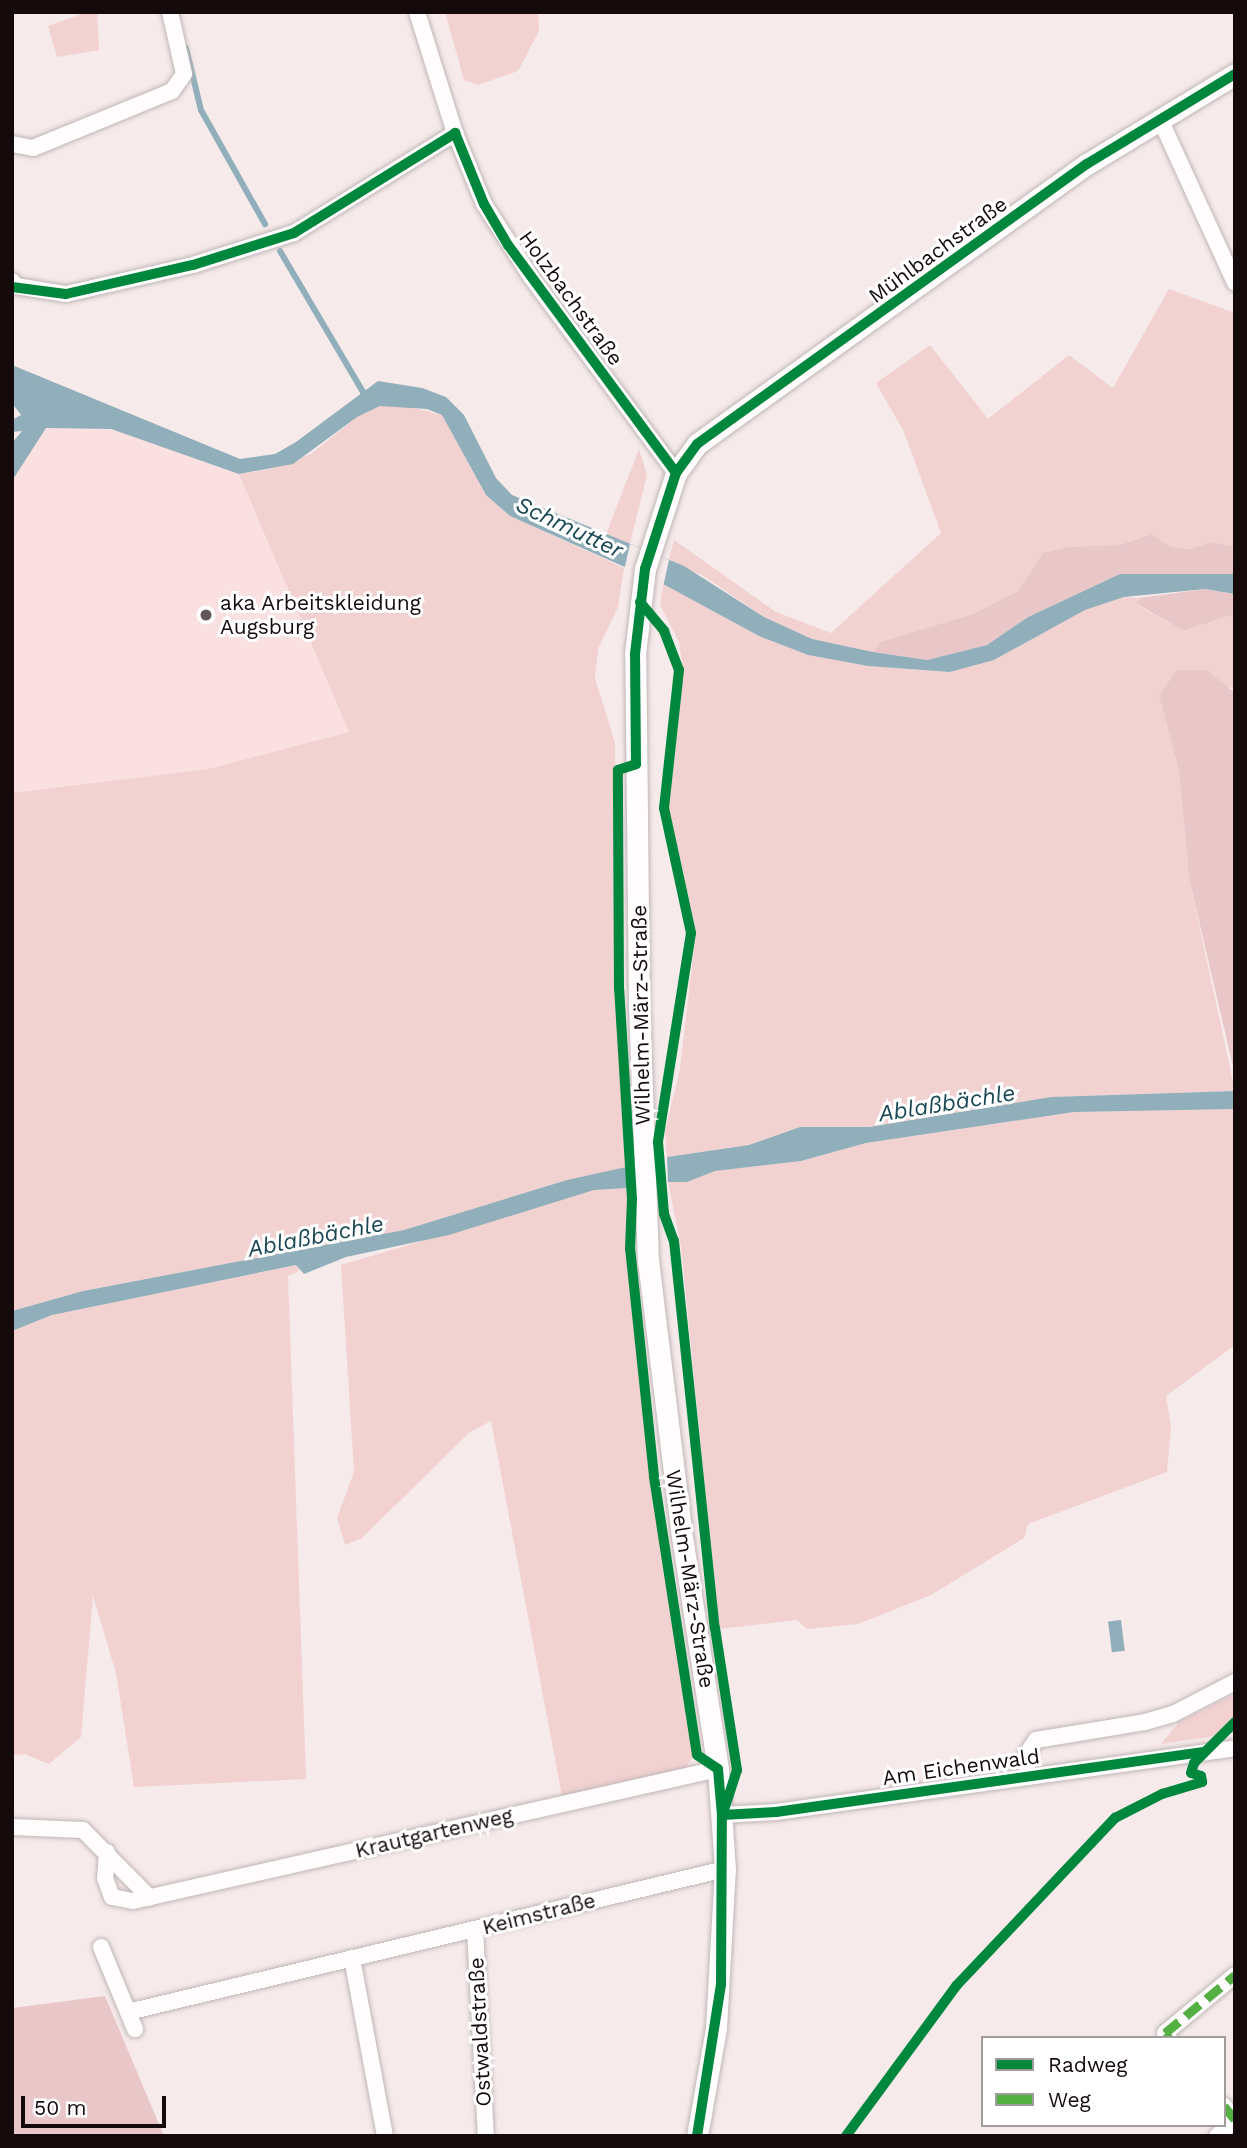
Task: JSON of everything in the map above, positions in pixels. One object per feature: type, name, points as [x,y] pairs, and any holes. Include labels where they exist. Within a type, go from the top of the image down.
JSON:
[{"type":"street","points":[[12,144],[33,148],[173,91],[184,74],[170,12]]},
{"type":"street","name":"Holzbachstraße","points":[[417,12],[456,133],[484,204],[508,246],[676,472]]},
{"type":"street","name":"Mühlbachstraße","points":[[676,472],[697,444],[723,423],[898,304],[1070,176],[1235,74]]},
{"type":"street","points":[[1160,119],[1235,283]]},
{"type":"street","points":[[14,285],[66,294],[193,265],[294,233],[456,133]]},
{"type":"street","name":"Wilhelm-März-Straße","points":[[676,472],[654,534],[640,602],[635,654],[647,1217],[664,1400],[718,1769],[726,1869],[716,2028],[697,2136]]},
{"type":"street","name":"Am Eichenwald","points":[[1028,1777],[1026,1755],[1036,1740],[1145,1722],[1173,1714],[1235,1682]]},
{"type":"street","name":"Am Eichenwald","points":[[722,1815],[1235,1748]]},
{"type":"street","name":"Krautgartenweg","points":[[107,1852],[105,1878],[112,1897],[125,1902],[718,1769]]},
{"type":"street","points":[[12,1827],[75,1827],[107,1852],[150,1898]]},
{"type":"street","name":"Keimstraße","points":[[128,2012],[726,1869]]},
{"type":"street","name":"Ostwaldstraße","points":[[475,1929],[486,2136]]},
{"type":"street","points":[[101,1947],[135,2029]]},
{"type":"street","points":[[352,1958],[385,2136]]},
{"type":"street","points":[[1167,2036],[1165,2033],[1235,1975]]},
{"type":"street","points":[[1217,2136],[1235,2119]]},
{"type":"shaded area","points":[[87,12],[97,12],[99,50],[57,57],[48,26]]},
{"type":"shaded area","points":[[445,12],[538,12],[539,31],[518,71],[478,85],[464,80]]},
{"type":"shaded area","points":[[1169,289],[1235,313],[1235,547],[1211,542],[1190,549],[1171,547],[1150,534],[1119,545],[1067,547],[1043,553],[1018,591],[973,614],[880,642],[873,652],[812,639],[764,617],[702,575],[668,563],[674,540],[776,612],[831,633],[941,533],[904,432],[876,383],[930,345],[988,419],[1069,355],[1113,388]]},
{"type":"shaded area","points":[[402,405],[442,415],[486,495],[510,516],[624,568],[618,607],[598,649],[595,678],[615,743],[616,1004],[626,1167],[567,1180],[404,1230],[83,1291],[12,1311],[12,793],[208,769],[349,732],[239,474],[266,470],[311,454],[357,417],[380,406]]},
{"type":"shaded area","points":[[45,428],[111,429],[239,474],[349,732],[208,769],[12,793],[12,481]]},
{"type":"shaded area","points":[[639,449],[647,475],[629,547],[605,537]]},
{"type":"shaded area","points":[[1151,534],[1171,547],[1190,549],[1211,542],[1235,547],[1235,574],[1120,574],[1028,617],[987,645],[927,660],[873,652],[880,642],[973,614],[1018,591],[1043,553],[1067,547],[1119,545]]},
{"type":"shaded area","points":[[663,584],[759,636],[808,655],[868,666],[950,672],[994,660],[1085,610],[1124,597],[1139,598],[1137,605],[1183,631],[1235,614],[1235,693],[1233,687],[1159,696],[1179,771],[1189,878],[1235,1091],[1051,1097],[869,1127],[800,1127],[749,1145],[667,1157],[665,1131],[680,1069],[696,931],[669,809],[683,671],[679,642],[660,605]]},
{"type":"shaded area","points":[[1205,589],[1235,594],[1235,614],[1183,631],[1137,604],[1139,598]]},
{"type":"shaded area","points":[[1177,670],[1207,670],[1235,693],[1235,1075],[1189,878],[1179,771],[1159,696]]},
{"type":"shaded area","points":[[1235,1109],[1235,1345],[1166,1396],[1171,1426],[1167,1472],[1028,1524],[1024,1538],[931,1595],[858,1624],[807,1629],[797,1620],[719,1629],[681,1246],[668,1182],[687,1182],[715,1171],[801,1161],[866,1143],[1074,1112]]},
{"type":"shaded area","points":[[627,1188],[627,1251],[634,1334],[693,1756],[686,1768],[562,1796],[491,1421],[470,1432],[362,1538],[345,1545],[337,1518],[354,1472],[341,1265],[594,1190]]},
{"type":"shaded area","points":[[297,1265],[299,1271],[288,1276],[306,1779],[134,1787],[116,1673],[93,1596],[81,1737],[49,1764],[25,1754],[12,1755],[12,1331],[52,1315]]},
{"type":"shaded area","points":[[1235,1694],[1235,1733],[1161,1744],[1179,1722]]},
{"type":"shaded area","points":[[105,1996],[164,2136],[12,2136],[12,2008]]},
{"type":"water","name":"Schmutter","points":[[12,365],[240,459],[275,454],[296,442],[378,381],[422,388],[446,397],[464,415],[496,478],[512,495],[684,566],[764,617],[812,639],[873,652],[927,660],[987,645],[1028,617],[1120,574],[1235,574],[1235,594],[1205,589],[1124,597],[1085,610],[994,660],[950,672],[868,666],[808,655],[759,636],[663,584],[510,516],[486,495],[442,415],[427,409],[380,406],[357,417],[293,464],[239,474],[111,429],[46,428],[12,481],[12,443],[22,431],[12,432],[12,420],[21,415],[12,403]]},
{"type":"water","points":[[1235,1091],[1235,1109],[1074,1112],[866,1143],[801,1161],[715,1171],[687,1182],[668,1182],[667,1157],[749,1145],[800,1127],[869,1127],[1051,1097]]},
{"type":"water","points":[[626,1167],[627,1188],[594,1190],[449,1235],[346,1257],[304,1274],[296,1265],[52,1315],[12,1331],[12,1311],[83,1291],[404,1230],[567,1180]]},
{"type":"water","points":[[1121,1620],[1125,1651],[1112,1652],[1108,1622]]},
{"type":"pier","points":[[630,544],[669,560],[663,587],[624,571]]},
{"type":"waterway","points":[[186,48],[201,110],[265,224]]},
{"type":"waterway","points":[[280,251],[366,397]]},
{"type":"marked path","points":[[1167,2036],[1165,2033],[1235,1975]]},
{"type":"marked path","points":[[1226,2108],[1235,2119]]},
{"type":"cycle path","points":[[697,2136],[721,1985],[722,1815],[718,1769],[697,1755],[654,1476],[630,1249],[632,1199],[619,989],[618,770],[636,764],[635,654],[645,569],[676,473],[697,444],[1087,164],[1235,74]]},
{"type":"cycle path","points":[[12,287],[66,294],[193,265],[294,233],[455,133],[484,204],[508,245],[676,473]]},
{"type":"cycle path","points":[[640,602],[664,631],[679,670],[664,808],[691,933],[658,1142],[664,1214],[674,1241],[715,1628],[737,1770],[725,1808]]},
{"type":"cycle path","points":[[846,2136],[957,1985],[1115,1818],[1162,1794],[1202,1782],[1201,1776],[1191,1773],[1194,1763],[1235,1722]]},
{"type":"cycle path","points":[[722,1815],[776,1812],[1204,1752]]},
{"type":"place","name":"aka Arbeitskleidung Augsburg","points":[[206,615]]},
{"type":"water label","name":"Ablaßbächle","points":[[947,1104]]},
{"type":"water label","name":"Ablaßbächle","points":[[316,1237]]}]
